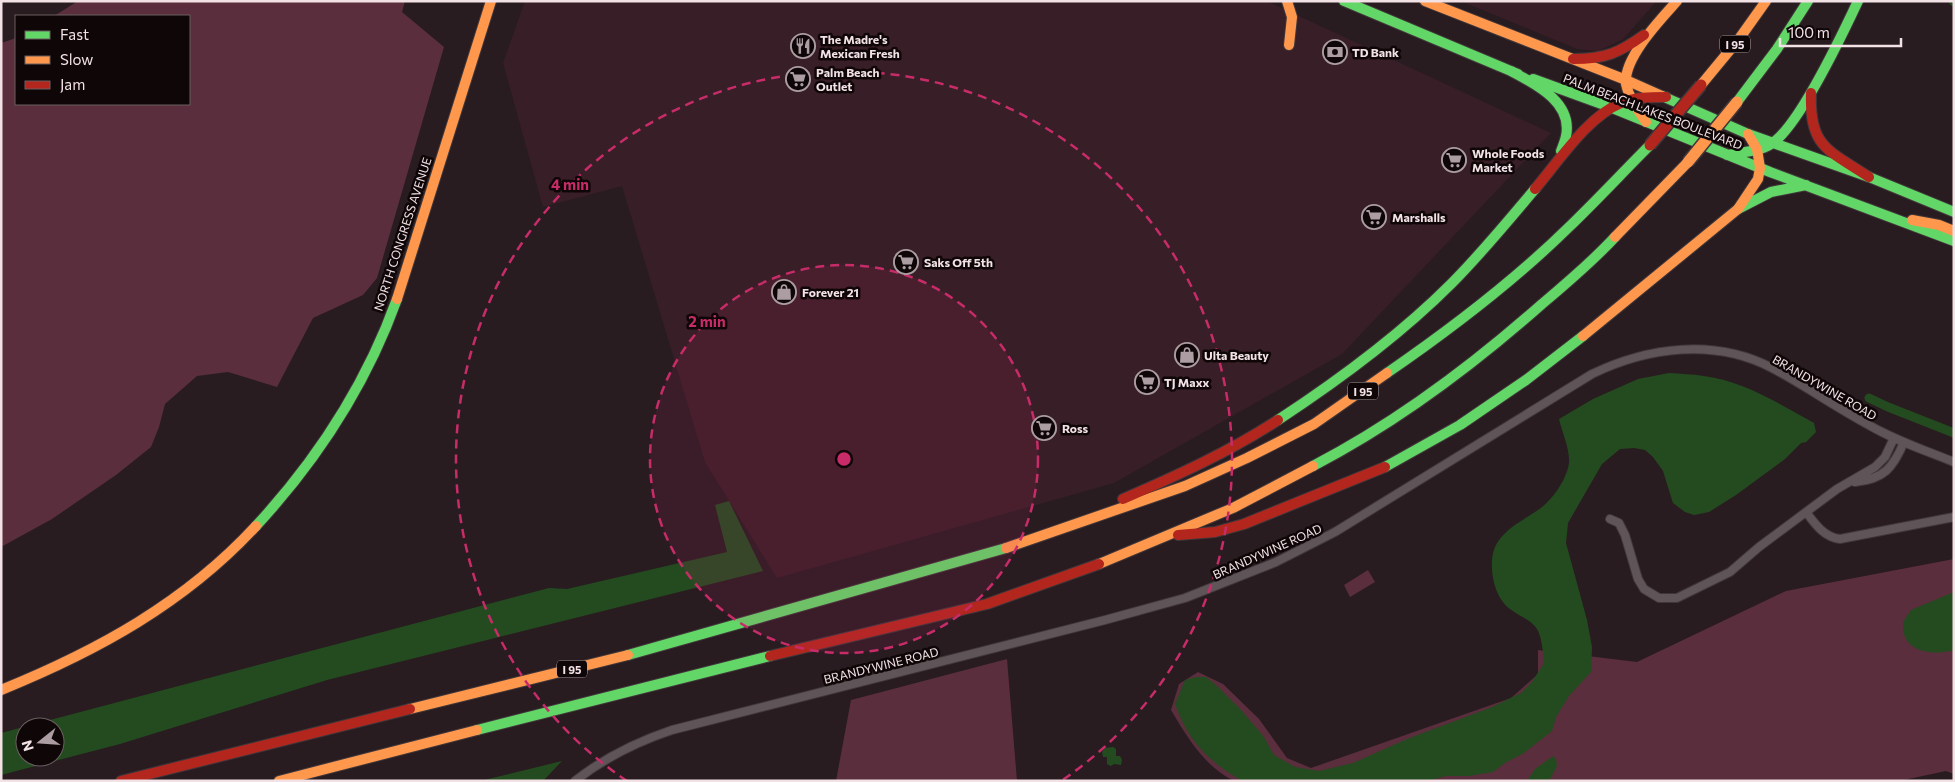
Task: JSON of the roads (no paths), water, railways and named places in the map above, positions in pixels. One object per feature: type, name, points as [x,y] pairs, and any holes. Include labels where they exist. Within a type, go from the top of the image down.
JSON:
[{"type":"main road","name":"NORTH CONGRESS AVENUE","points":[[1,690],[43,674],[93,649],[130,628],[186,591],[220,563],[258,527],[301,475],[334,429],[354,396],[375,351],[401,286],[491,1]]},
{"type":"main road","points":[[1287,1],[1293,22],[1289,45]]},
{"type":"main road","name":"PALM BEACH LAKES BOULEVARD","points":[[1344,1],[1511,72],[1610,107],[1760,168],[1954,241]]},
{"type":"main road","name":"PALM BEACH LAKES BOULEVARD","points":[[1425,1],[1626,80],[1748,134],[1869,177],[1954,212]]},
{"type":"main road","points":[[1646,122],[1631,98],[1626,80],[1628,71],[1639,48],[1653,28],[1677,1]]},
{"type":"main road","name":"I 95","points":[[121,781],[636,653],[1019,544],[1185,486],[1246,458],[1314,424],[1428,345],[1480,306],[1568,228],[1650,145],[1739,39],[1766,1]]},
{"type":"main road","points":[[279,781],[596,699],[987,604],[1109,560],[1233,508],[1324,461],[1445,384],[1496,345],[1560,289],[1608,245],[1688,162],[1737,102],[1777,48],[1808,1]]},
{"type":"main road","points":[[1728,155],[1774,144],[1787,130],[1811,90],[1858,1]]},
{"type":"main road","points":[[1573,59],[1598,59],[1612,56],[1653,28]]},
{"type":"main road","points":[[1511,72],[1546,91],[1556,101],[1564,114],[1568,125],[1568,135],[1551,170]]},
{"type":"main road","points":[[1811,90],[1809,112],[1811,126],[1816,138],[1835,154],[1869,177]]},
{"type":"main road","points":[[1019,544],[1175,476],[1251,438],[1334,383],[1398,332],[1451,284],[1506,223],[1596,117],[1610,107],[1631,98],[1666,97]]},
{"type":"main road","points":[[1738,209],[1758,179],[1760,168],[1757,149],[1748,134]]},
{"type":"main road","points":[[1165,536],[1215,532],[1244,524],[1376,472],[1418,450],[1460,425],[1526,380],[1738,209],[1771,192],[1806,185]]},
{"type":"main road","points":[[1900,221],[1920,220],[1954,231]]},
{"type":"street","name":"BRANDYWINE ROAD","points":[[574,781],[628,746],[672,730],[1106,620],[1185,598],[1276,562],[1335,532],[1592,374],[1637,356],[1665,350],[1701,349],[1730,353],[1751,359],[1771,367],[1865,423],[1894,438],[1954,462]]},
{"type":"street","points":[[1610,519],[1619,523],[1625,534],[1640,584],[1654,596],[1671,599],[1682,596],[1730,572],[1759,547],[1806,512],[1880,462],[1888,452],[1894,438]]},
{"type":"street","points":[[1850,482],[1868,480],[1881,475],[1894,463],[1904,442]]},
{"type":"street","points":[[1806,512],[1818,528],[1833,538],[1840,539],[1954,517]]},
{"type":"waterway","points":[[1869,398],[1954,433]]},
{"type":"place","name":"The Madre's Mexican Fresh","points":[[803,46]]},
{"type":"place","name":"TD Bank","points":[[1335,52]]},
{"type":"place","name":"Palm Beach Outlet","points":[[798,79]]},
{"type":"place","name":"Whole Foods Market","points":[[1454,160]]},
{"type":"place","name":"Marshalls","points":[[1374,217]]},
{"type":"place","name":"Saks Off 5th","points":[[906,262]]},
{"type":"place","name":"Forever 21","points":[[784,292]]},
{"type":"place","name":"Ulta Beauty","points":[[1187,355]]},
{"type":"place","name":"TJ Maxx","points":[[1147,382]]},
{"type":"place","name":"Ross","points":[[1044,428]]}]
